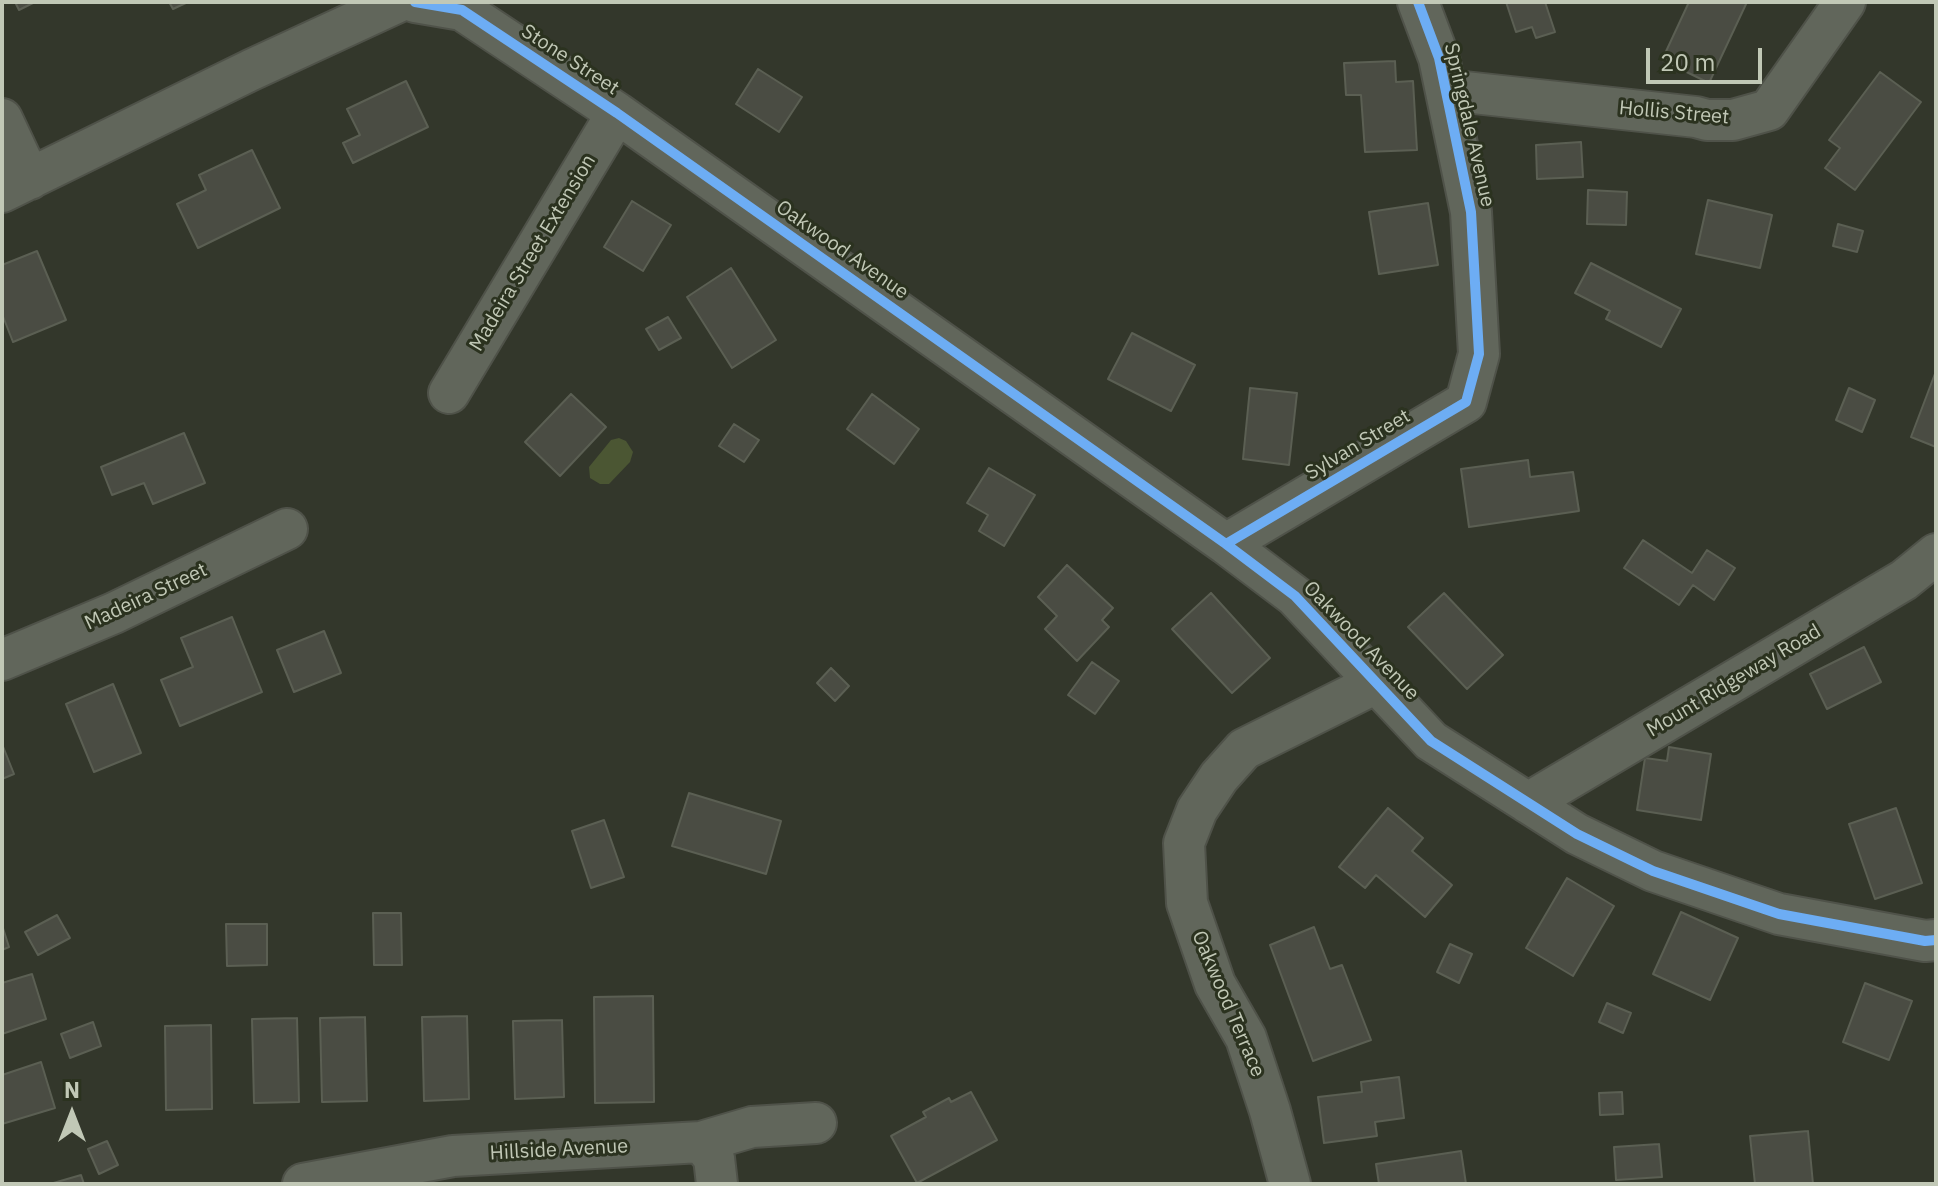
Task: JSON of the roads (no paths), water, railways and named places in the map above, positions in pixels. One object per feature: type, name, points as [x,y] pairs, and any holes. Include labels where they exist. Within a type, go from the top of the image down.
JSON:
[{"type":"street","points":[[2,119],[16,186],[251,70],[398,2]]},
{"type":"street","name":"Stone Street","points":[[415,2],[462,10],[617,113]]},
{"type":"street","name":"Springdale Avenue","points":[[1418,2],[1439,58],[1471,212],[1479,354]]},
{"type":"street","name":"Hollis Street","points":[[1446,90],[1707,120],[1733,120],[1769,110],[1845,2]]},
{"type":"street","name":"Madeira Street Extension","points":[[449,393],[617,113]]},
{"type":"street","name":"Oakwood Avenue","points":[[617,113],[1226,544],[1295,596],[1431,741],[1577,834],[1653,871],[1779,914],[1925,941],[1936,940]]},
{"type":"street","name":"Sylvan Street","points":[[1226,544],[1466,402],[1479,354]]},
{"type":"street","name":"Madeira Street","points":[[2,660],[114,613],[287,529]]},
{"type":"street","name":"Mount Ridgeway Road","points":[[1528,803],[1904,580],[1936,554]]},
{"type":"street","name":"Oakwood Terrace","points":[[1290,1184],[1246,1038],[1215,984],[1187,903],[1184,843],[1197,810],[1219,777],[1244,749],[1376,683]]},
{"type":"street","name":"Hillside Avenue","points":[[303,1184],[453,1156],[701,1142],[752,1127],[816,1123]]},
{"type":"street","points":[[701,1142],[714,1158],[717,1184]]}]
